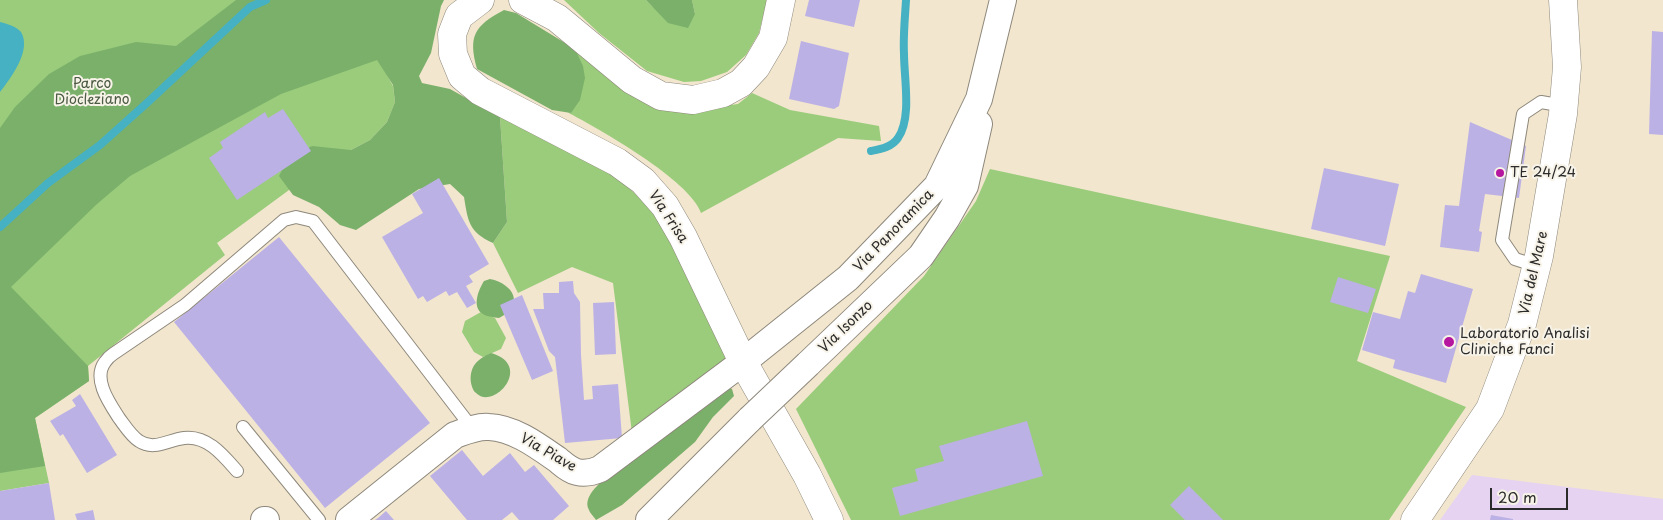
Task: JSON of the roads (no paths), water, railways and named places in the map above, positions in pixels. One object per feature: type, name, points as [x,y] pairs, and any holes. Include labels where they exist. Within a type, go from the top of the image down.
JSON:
[{"type":"street","name":"Via Frisa","points":[[480,0],[459,16],[452,34],[453,54],[462,76],[480,91],[617,162],[643,180],[665,206],[683,237],[743,362],[807,475],[829,520]]},
{"type":"street","points":[[523,0],[557,18],[632,80],[662,96],[693,100],[723,93],[742,83],[756,67],[773,38],[781,0]]},
{"type":"street","name":"Via Panoramica","points":[[743,362],[848,278],[938,186],[979,99],[1003,0]]},
{"type":"street","name":"Via del Mare","points":[[1415,520],[1490,409],[1522,324],[1537,266],[1564,106],[1568,67],[1562,0]]},
{"type":"street","name":"Via Isonzo","points":[[649,520],[750,419],[921,256],[948,218],[965,186],[983,108],[979,99]]},
{"type":"street","name":"Via Piave","points":[[348,520],[455,435],[472,428],[488,426],[524,438],[567,468],[578,472],[600,470],[743,362]]},
{"type":"lane","points":[[1537,266],[1515,260],[1502,240],[1523,114],[1541,102],[1564,106]]},
{"type":"lane","points":[[237,471],[218,449],[202,441],[185,438],[152,446],[139,441],[127,429],[105,397],[100,375],[104,363],[113,354],[185,305],[284,220],[296,216],[313,221],[472,428]]},
{"type":"lane","points":[[243,427],[320,520]]},
{"type":"water","points":[[0,22],[14,27],[21,32],[24,39],[24,47],[19,64],[0,92]]},
{"type":"waterway","points":[[0,227],[48,183],[100,145],[250,7],[266,0]]},
{"type":"waterway","points":[[871,151],[893,144],[898,138],[905,120],[904,40],[906,0]]},
{"type":"place","name":"TE 24/24","points":[[1500,173]]},
{"type":"place","name":"Laboratorio Analisi Cliniche Fanci","points":[[1449,342]]},
{"type":"park label","name":"Parco Diocleziano","points":[[92,92]]}]
